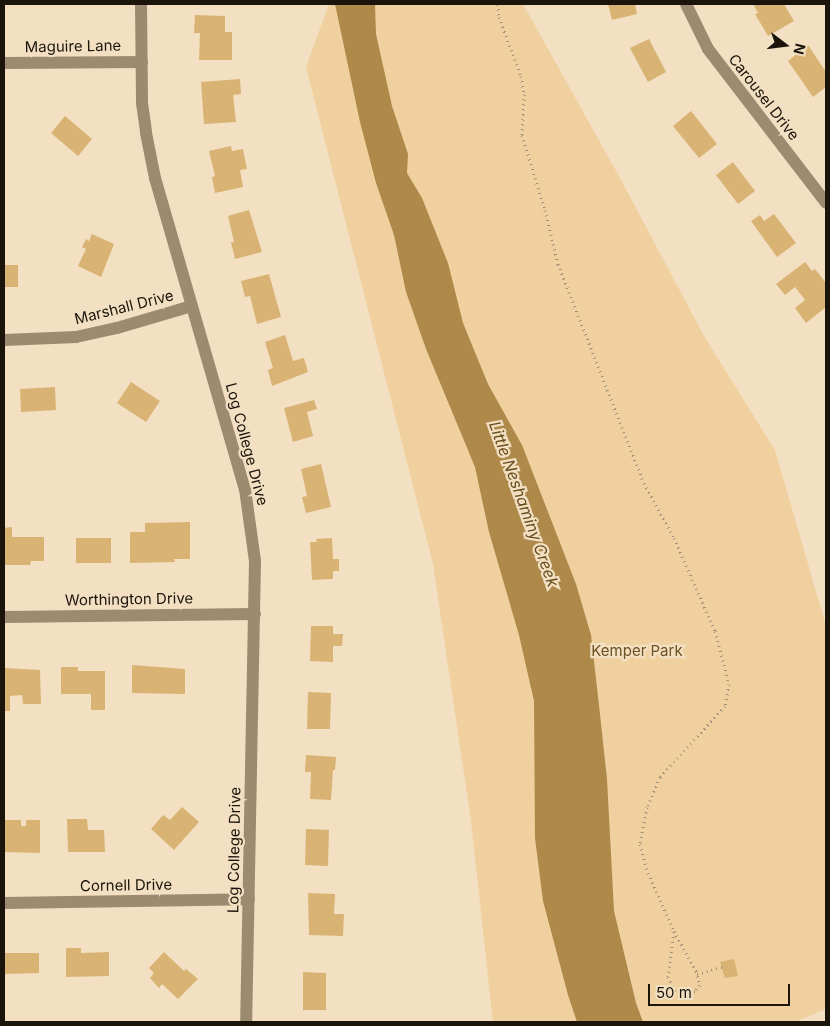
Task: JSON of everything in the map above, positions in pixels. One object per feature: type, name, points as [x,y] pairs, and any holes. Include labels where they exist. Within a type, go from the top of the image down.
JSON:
[{"type":"street","name":"Log College Drive","points":[[141,4],[142,103],[155,178],[245,489],[255,561],[246,1022]]},
{"type":"street","name":"Carousel Drive","points":[[686,4],[708,49],[826,203]]},
{"type":"street","name":"Maguire Lane","points":[[4,63],[142,62]]},
{"type":"street","name":"Marshall Drive","points":[[4,340],[76,337],[117,328],[192,306]]},
{"type":"street","name":"Worthington Drive","points":[[4,617],[255,614]]},
{"type":"street","name":"Cornell Drive","points":[[4,903],[249,899]]},
{"type":"path","points":[[498,4],[499,17],[521,76],[524,94],[522,135],[546,210],[558,264],[644,483],[674,538],[715,632],[729,684],[725,706],[660,777],[647,807],[640,844],[648,873],[674,931],[697,974],[700,985],[695,991],[685,995],[675,991],[668,977],[674,931]]},
{"type":"path","points":[[697,974],[722,966]]},
{"type":"green space","name":"Kemper Park","points":[[329,4],[523,4],[620,178],[704,336],[775,450],[826,626],[826,1009],[795,1022],[493,1022],[471,821],[433,564],[306,67]]},
{"type":"water","name":"Little Neshaminy Creek","points":[[335,4],[375,4],[376,34],[392,106],[408,154],[407,173],[422,198],[448,263],[463,323],[488,384],[522,445],[576,584],[591,635],[607,779],[614,911],[636,1003],[643,1022],[577,1022],[568,995],[543,901],[535,838],[534,701],[519,635],[489,532],[475,467],[426,349],[406,292],[394,235],[376,183],[360,122]]},
{"type":"building","points":[[608,4],[635,4],[637,14],[612,20]]},
{"type":"building","points":[[753,4],[784,4],[794,21],[768,36],[755,14],[758,13]]},
{"type":"building","points":[[195,15],[225,16],[225,32],[232,32],[232,60],[199,60],[200,33],[194,33]]},
{"type":"building","points":[[649,39],[666,72],[648,82],[630,48]]},
{"type":"building","points":[[808,45],[826,72],[826,87],[813,97],[788,61]]},
{"type":"building","points":[[240,79],[241,94],[233,95],[236,122],[204,124],[201,82]]},
{"type":"building","points":[[691,111],[717,144],[699,158],[673,126]]},
{"type":"building","points":[[65,116],[92,139],[78,156],[51,133]]},
{"type":"building","points":[[231,146],[232,151],[243,149],[247,169],[240,170],[243,187],[215,193],[212,177],[215,176],[209,151]]},
{"type":"building","points":[[733,162],[755,191],[738,204],[716,175]]},
{"type":"building","points":[[249,210],[262,252],[235,259],[231,242],[234,242],[228,216]]},
{"type":"building","points":[[774,214],[796,243],[777,257],[751,221],[760,215],[764,221]]},
{"type":"building","points":[[92,234],[114,244],[101,277],[78,266],[86,249],[82,247],[86,239],[89,241]]},
{"type":"building","points":[[805,262],[812,271],[815,269],[826,283],[826,307],[806,323],[795,308],[805,300],[795,287],[785,295],[776,284]]},
{"type":"building","points":[[4,265],[18,265],[18,287],[4,287]]},
{"type":"building","points":[[269,274],[281,317],[257,324],[250,296],[245,297],[241,281]]},
{"type":"building","points":[[285,335],[293,361],[304,358],[308,372],[272,386],[268,370],[273,368],[265,342]]},
{"type":"building","points":[[131,382],[160,401],[146,422],[117,403]]},
{"type":"building","points":[[55,387],[56,410],[21,412],[20,389]]},
{"type":"building","points":[[314,400],[317,409],[307,412],[313,436],[293,442],[284,408]]},
{"type":"building","points":[[321,464],[331,507],[306,513],[302,497],[307,496],[301,469]]},
{"type":"building","points":[[190,522],[190,559],[174,559],[175,562],[130,563],[130,532],[145,532],[145,523]]},
{"type":"building","points":[[12,527],[12,537],[44,537],[44,561],[31,561],[30,565],[4,565],[4,528]]},
{"type":"building","points":[[76,538],[111,538],[111,563],[76,563]]},
{"type":"building","points":[[332,538],[333,559],[339,559],[339,571],[333,571],[333,579],[312,580],[310,542],[317,542],[316,539]]},
{"type":"building","points":[[311,626],[333,626],[333,634],[343,634],[342,646],[333,646],[333,662],[310,661]]},
{"type":"building","points":[[132,665],[185,669],[185,694],[132,693]]},
{"type":"building","points":[[61,667],[78,667],[78,671],[105,671],[105,710],[91,710],[91,694],[61,694]]},
{"type":"building","points":[[4,668],[40,670],[41,704],[23,704],[22,695],[10,696],[10,711],[4,711]]},
{"type":"building","points":[[308,692],[331,693],[330,729],[307,729]]},
{"type":"building","points":[[306,755],[336,757],[331,800],[310,799],[311,772],[305,772]]},
{"type":"building","points":[[182,807],[199,822],[174,850],[151,829],[163,815],[170,820]]},
{"type":"building","points":[[67,819],[87,819],[88,830],[104,830],[105,852],[68,852]]},
{"type":"building","points":[[5,820],[21,820],[21,826],[26,826],[26,820],[40,820],[40,853],[4,852]]},
{"type":"building","points":[[306,829],[329,830],[328,866],[305,865]]},
{"type":"building","points":[[308,893],[335,894],[334,914],[344,914],[343,936],[309,935]]},
{"type":"building","points":[[66,948],[81,948],[81,953],[109,952],[109,976],[66,977]]},
{"type":"building","points":[[164,952],[184,971],[186,969],[198,979],[178,999],[162,984],[159,988],[150,978],[154,973],[149,968]]},
{"type":"building","points":[[4,953],[39,953],[39,973],[4,974]]},
{"type":"building","points":[[734,959],[738,976],[725,978],[720,962]]},
{"type":"building","points":[[303,972],[326,973],[326,1010],[303,1010]]}]
